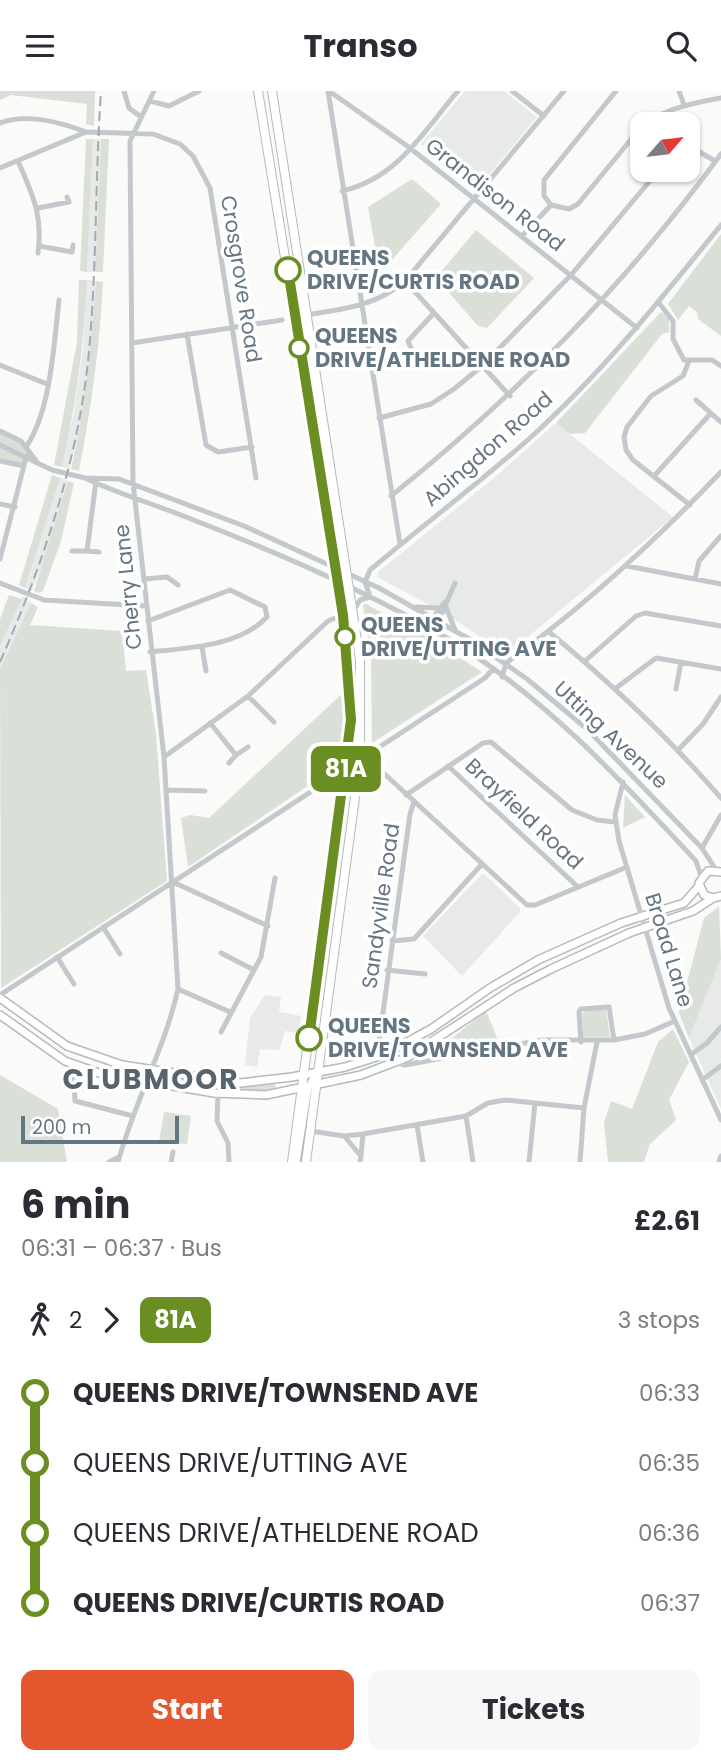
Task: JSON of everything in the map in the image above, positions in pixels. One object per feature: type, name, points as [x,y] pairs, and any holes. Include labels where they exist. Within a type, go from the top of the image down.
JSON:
[{"type":"highway","points":[[258,91],[343,615],[351,720],[303,1075],[309,1088],[310,1131],[306,1162]]},
{"type":"highway","points":[[272,91],[354,610],[360,660],[364,757],[317,1073],[309,1088],[294,1162]]},
{"type":"main road","points":[[0,997],[52,1038],[81,1053],[149,1070],[240,1083],[317,1073],[377,1057],[431,1029],[490,988],[538,960],[642,916],[684,903],[699,886],[701,876],[708,871],[718,871]]},
{"type":"main road","points":[[699,886],[704,895],[717,897]]},
{"type":"main road","points":[[0,1015],[48,1051],[73,1063],[146,1083],[247,1097],[309,1088],[395,1062],[433,1043],[523,983],[645,926],[693,911],[717,897]]},
{"type":"street","points":[[124,91],[129,108],[141,117]]},
{"type":"street","name":"Cherry Lane","points":[[119,1160],[149,1070],[169,1024],[178,989],[164,758],[133,483],[130,141],[154,91]]},
{"type":"street","points":[[150,101],[169,106],[200,91]]},
{"type":"street","points":[[328,91],[400,544]]},
{"type":"street","name":"Grandison Road","points":[[328,91],[410,148],[637,328]]},
{"type":"street","points":[[342,191],[380,177],[395,167],[458,91]]},
{"type":"street","points":[[512,91],[544,116]]},
{"type":"street","points":[[295,317],[361,306],[387,296],[405,281],[564,91]]},
{"type":"street","points":[[616,91],[544,180],[544,196],[551,205],[569,209],[578,204],[630,141]]},
{"type":"street","points":[[680,91],[684,105]]},
{"type":"street","points":[[664,112],[721,98]]},
{"type":"street","points":[[0,123],[14,118],[65,123],[86,132]]},
{"type":"street","points":[[0,168],[86,132]]},
{"type":"street","name":"Crosgrove Road","points":[[86,132],[153,134],[180,144],[203,170],[210,188],[256,478]]},
{"type":"street","points":[[700,152],[715,161]]},
{"type":"street","points":[[391,496],[510,396],[603,300],[656,240],[721,154]]},
{"type":"street","points":[[18,161],[38,208],[38,253]]},
{"type":"street","points":[[379,418],[431,404],[482,366],[571,275],[649,182]]},
{"type":"street","points":[[38,208],[69,202],[67,197]]},
{"type":"street","points":[[522,236],[551,205]]},
{"type":"street","name":"Abingdon Road","points":[[365,582],[370,569],[531,436],[637,328],[721,225]]},
{"type":"street","points":[[39,246],[72,252],[73,245]]},
{"type":"street","points":[[405,281],[510,396]]},
{"type":"street","points":[[1,554],[47,384],[59,300]]},
{"type":"street","points":[[659,303],[673,321],[673,339],[684,360],[712,361],[721,366]]},
{"type":"street","points":[[418,364],[408,341],[433,314]]},
{"type":"street","points":[[132,343],[282,320]]},
{"type":"street","points":[[187,334],[205,445],[218,452],[251,447]]},
{"type":"street","points":[[689,361],[683,376],[650,396],[624,437],[626,450],[634,460],[690,505]]},
{"type":"street","points":[[0,365],[47,384]]},
{"type":"street","points":[[696,400],[721,422]]},
{"type":"street","points":[[655,475],[711,413]]},
{"type":"street","name":"Utting Avenue","points":[[0,431],[39,465],[96,480],[237,537],[350,587],[430,629],[502,677],[574,736],[623,782],[696,861],[701,876]]},
{"type":"street","name":"Utting Avenue","points":[[0,445],[27,452]]},
{"type":"street","points":[[0,461],[24,466]]},
{"type":"street","points":[[502,677],[506,663],[549,632],[627,566],[721,472]]},
{"type":"street","name":"Utting Avenue","points":[[96,480],[119,478],[244,526],[365,582],[457,632],[506,663],[610,751],[702,848],[718,871]]},
{"type":"street","points":[[87,551],[96,480]]},
{"type":"street","points":[[0,504],[15,507]]},
{"type":"street","points":[[695,579],[699,561],[721,536]]},
{"type":"street","points":[[72,551],[100,552]]},
{"type":"street","points":[[627,566],[721,584]]},
{"type":"street","points":[[144,579],[167,577],[178,585]]},
{"type":"street","points":[[354,610],[360,600],[370,597],[365,582]]},
{"type":"street","points":[[0,583],[44,600],[146,606]]},
{"type":"street","points":[[430,629],[438,622],[455,583]]},
{"type":"street","points":[[148,621],[230,590],[265,607],[267,617],[257,627],[202,647],[150,652]]},
{"type":"street","points":[[413,607],[439,607],[446,604]]},
{"type":"street","points":[[446,604],[450,623],[457,632]]},
{"type":"street","points":[[430,629],[439,607]]},
{"type":"street","points":[[585,661],[636,616],[645,613],[721,627]]},
{"type":"street","points":[[164,758],[248,696],[328,621],[343,615]]},
{"type":"street","points":[[549,632],[616,688],[678,749],[721,798]]},
{"type":"street","points":[[202,647],[206,671]]},
{"type":"street","points":[[512,668],[518,656]]},
{"type":"street","points":[[616,688],[656,658],[721,669]]},
{"type":"street","points":[[676,689],[681,662]]},
{"type":"street","points":[[0,997],[485,678],[492,670]]},
{"type":"street","points":[[248,696],[274,722]]},
{"type":"street","points":[[678,749],[703,724],[721,697]]},
{"type":"street","points":[[210,723],[236,755]]},
{"type":"street","points":[[406,795],[483,743],[494,743],[568,807],[597,820],[615,822]]},
{"type":"street","points":[[229,763],[248,747]]},
{"type":"street","points":[[364,757],[530,905],[627,867]]},
{"type":"street","name":"Brayfield Road","points":[[448,766],[578,887]]},
{"type":"street","name":"Broad Lane","points":[[623,782],[616,801],[615,822],[627,867],[676,1021],[721,1120]]},
{"type":"street","points":[[166,790],[205,791]]},
{"type":"street","name":"Sandyville Road","points":[[377,1057],[387,970],[414,802]]},
{"type":"street","points":[[702,848],[721,815]]},
{"type":"street","points":[[392,941],[414,939],[482,864]]},
{"type":"street","points":[[221,1032],[254,970],[268,926],[275,878]]},
{"type":"street","points":[[173,882],[268,926]]},
{"type":"street","points":[[103,927],[120,954]]},
{"type":"street","points":[[220,953],[254,970]]},
{"type":"street","points":[[57,957],[74,984]]},
{"type":"street","points":[[387,970],[425,974]]},
{"type":"street","points":[[178,989],[230,1012]]},
{"type":"street","points":[[581,1042],[581,1009],[609,1007],[614,1040]]},
{"type":"street","points":[[395,1062],[405,1065],[542,1040],[614,1040],[645,1034],[676,1021]]},
{"type":"street","points":[[692,1054],[707,1043],[721,1027]]},
{"type":"street","points":[[580,1162],[584,1108],[597,1042]]},
{"type":"street","points":[[73,1063],[75,1101],[133,1116]]},
{"type":"street","points":[[702,1080],[721,1066]]},
{"type":"street","points":[[218,1094],[217,1121],[228,1143],[229,1162]]},
{"type":"street","points":[[310,1131],[344,1136],[363,1135],[466,1116],[497,1101],[584,1108]]},
{"type":"street","points":[[529,1162],[535,1103]]},
{"type":"street","points":[[466,1116],[473,1162]]},
{"type":"street","points":[[417,1125],[423,1162]]},
{"type":"street","points":[[361,1159],[363,1135]]},
{"type":"street","points":[[344,1136],[361,1159]]},
{"type":"street","points":[[171,1162],[173,1152]]},
{"type":"street","points":[[719,1162],[721,1156]]},
{"type":"street","points":[[109,1162],[119,1160]]},
{"type":"shaded area","points":[[0,91],[95,91],[94,126],[86,124],[87,104],[11,95],[0,100]]},
{"type":"shaded area","points":[[465,91],[504,91],[537,117],[477,189],[421,144]]},
{"type":"shaded area","points":[[86,139],[93,139],[87,272],[80,271]]},
{"type":"shaded area","points":[[93,139],[101,139],[95,272],[87,272]]},
{"type":"shaded area","points":[[101,139],[109,139],[103,272],[95,272]]},
{"type":"shaded area","points":[[412,179],[441,204],[384,269],[379,269],[368,207]]},
{"type":"shaded area","points":[[476,230],[534,278],[487,328],[478,326],[436,278]]},
{"type":"shaded area","points":[[721,234],[721,336],[698,319],[697,312],[689,306],[678,320],[668,304]]},
{"type":"shaded area","points":[[79,280],[87,280],[84,327],[62,467],[54,465],[77,342]]},
{"type":"shaded area","points":[[87,280],[96,281],[92,348],[83,414],[69,470],[62,467],[74,412],[83,348]]},
{"type":"shaded area","points":[[96,281],[103,282],[100,330],[79,471],[71,469],[87,376]]},
{"type":"shaded area","points":[[661,312],[669,318],[669,332],[662,334],[585,433],[570,434],[556,423]]},
{"type":"shaded area","points":[[556,423],[673,517],[507,654],[441,611],[377,577],[378,572],[494,478]]},
{"type":"shaded area","points":[[0,431],[14,436],[39,465],[26,458],[24,466],[0,461]]},
{"type":"shaded area","points":[[52,475],[60,478],[25,588],[19,585]]},
{"type":"shaded area","points":[[60,477],[68,481],[52,539],[32,591],[25,588]]},
{"type":"shaded area","points":[[68,481],[74,483],[61,541],[43,591],[38,593],[34,591]]},
{"type":"shaded area","points":[[9,595],[22,599],[0,646],[0,619]]},
{"type":"shaded area","points":[[23,596],[31,603],[0,669],[0,646]]},
{"type":"shaded area","points":[[31,603],[38,607],[30,625],[122,631],[126,671],[146,670],[156,734],[167,881],[1,988],[0,669]]},
{"type":"shaded area","points":[[366,604],[427,637],[482,672],[372,743],[371,659],[363,605]]},
{"type":"shaded area","points":[[345,691],[340,764],[188,867],[181,818],[190,815],[209,818]]},
{"type":"shaded area","points":[[625,795],[645,817],[623,828]]},
{"type":"shaded area","points":[[483,873],[520,908],[520,912],[462,976],[423,936]]},
{"type":"shaded area","points":[[719,906],[721,959],[689,1038],[679,1013],[704,918]]},
{"type":"shaded area","points":[[721,959],[721,1109],[689,1038]]},
{"type":"shaded area","points":[[265,995],[281,997],[279,1012],[301,1016],[298,1033],[285,1031],[279,1050],[260,1049],[257,1067],[245,1065],[250,1018]]},
{"type":"shaded area","points":[[606,1009],[610,1037],[583,1037],[582,1014],[585,1011]]},
{"type":"shaded area","points":[[486,1011],[498,1040],[438,1054],[436,1051]]},
{"type":"shaded area","points":[[673,1029],[689,1062],[669,1100],[676,1120],[650,1144],[644,1162],[608,1162],[604,1123],[611,1101],[632,1109],[658,1042]]},
{"type":"shaded area","points":[[0,1075],[58,1109],[67,1162],[0,1162]]},
{"type":"shaded area","points":[[172,1077],[242,1087],[275,1084],[276,1090],[237,1093],[171,1084]]},
{"type":"shaded area","points":[[164,1112],[191,1116],[187,1144],[159,1142]]},
{"type":"railway","points":[[0,662],[44,549],[68,471],[77,431],[89,351],[101,91]]},
{"type":"bus line","name":"81A","points":[[288,270],[343,615],[351,720],[309,1038]]},
{"type":"place","name":"QUEENS DRIVE/CURTIS ROAD","points":[[288,270]]},
{"type":"place","name":"QUEENS DRIVE/ATHELDENE ROAD","points":[[299,348]]},
{"type":"place","name":"QUEENS DRIVE/UTTING AVE","points":[[345,637]]},
{"type":"place","name":"QUEENS DRIVE/TOWNSEND AVE","points":[[309,1038]]},
{"type":"district","name":"CLUBMOOR","points":[[151,1079]]}]
